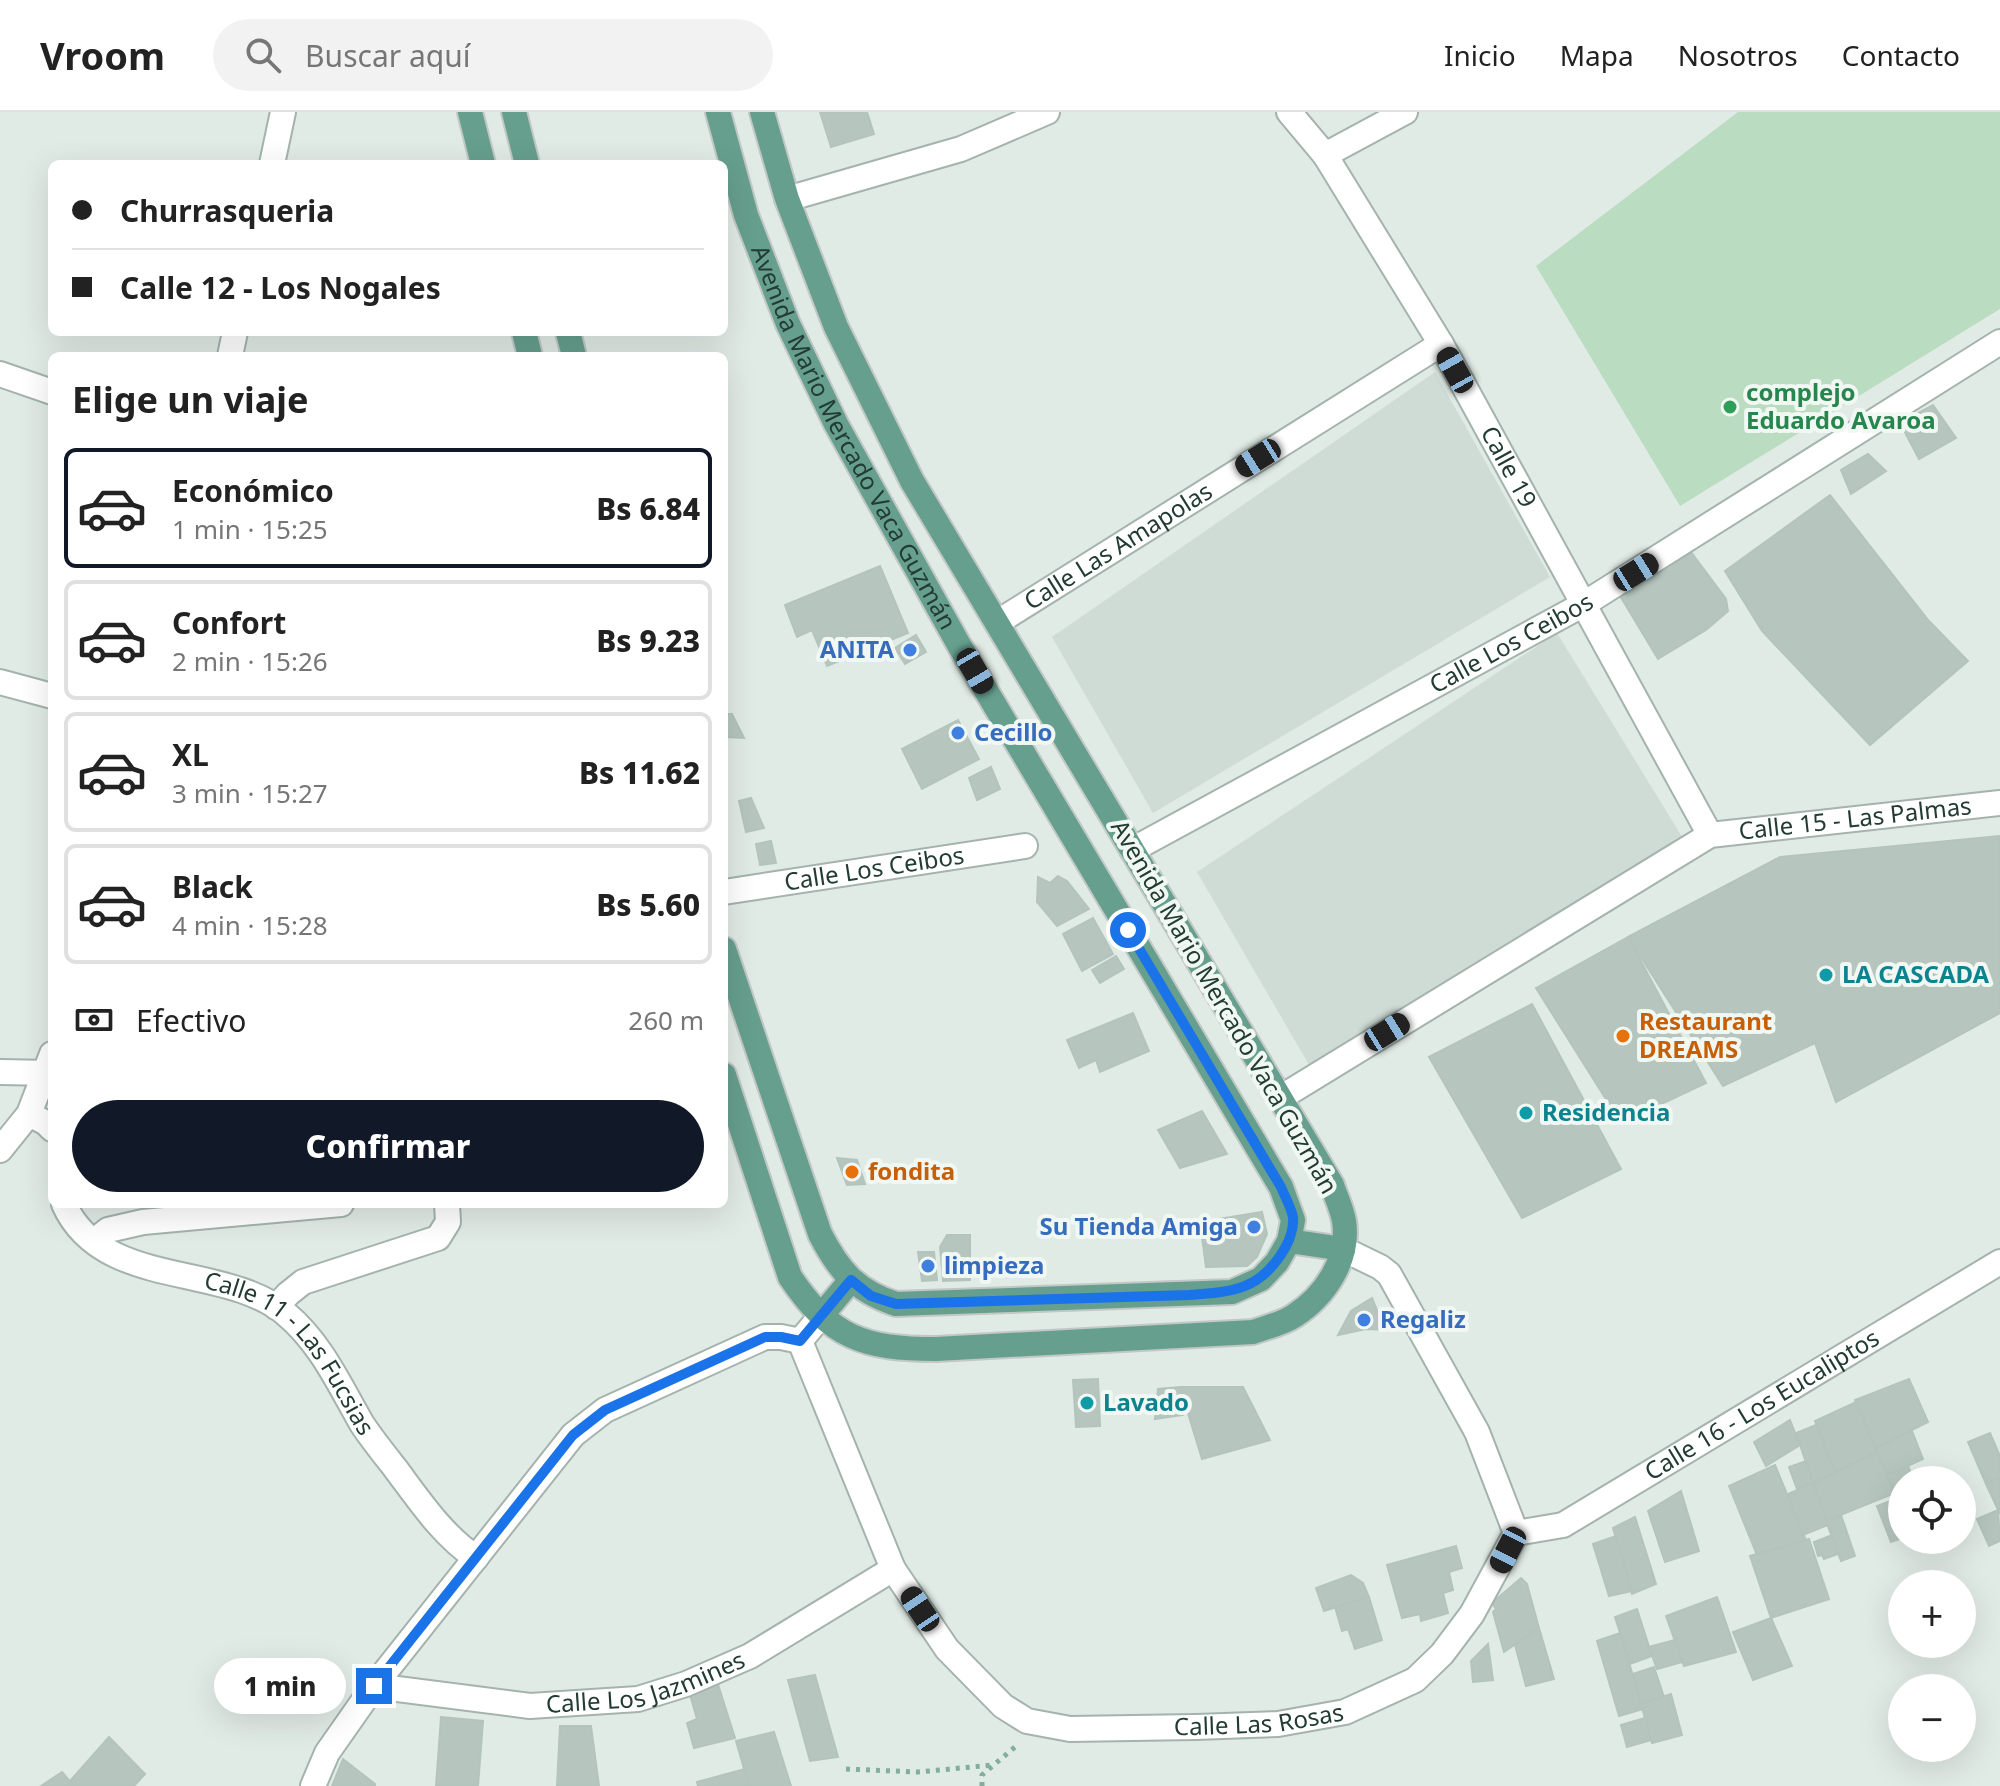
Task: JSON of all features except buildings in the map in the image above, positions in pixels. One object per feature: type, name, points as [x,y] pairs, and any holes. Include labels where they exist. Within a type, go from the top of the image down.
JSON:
[{"type":"main road","points":[[470,112],[482,160]]},
{"type":"main road","points":[[514,112],[526,160]]},
{"type":"main road","name":"Avenida Mario Mercado Vaca Guzmán","points":[[718,112],[746,215],[788,324],[836,424],[959,645],[1281,1187],[1293,1220],[1289,1241]]},
{"type":"main road","name":"Avenida Mario Mercado Vaca Guzmán","points":[[728,1087],[790,1277],[807,1303],[821,1316],[842,1332],[864,1342],[895,1349],[936,1349],[1253,1332],[1291,1318],[1311,1304],[1332,1280],[1343,1249],[1344,1217],[1332,1185],[912,481],[836,327],[787,199],[762,112]]},
{"type":"main road","points":[[746,215],[787,199]]},
{"type":"main road","points":[[959,645],[998,622]]},
{"type":"main road","points":[[728,961],[820,1234],[832,1259],[871,1296],[896,1304],[1232,1292],[1261,1279],[1277,1262],[1289,1241],[1343,1249]]},
{"type":"main road","points":[[821,1316],[851,1280]]},
{"type":"street","points":[[273,160],[283,112]]},
{"type":"street","points":[[787,199],[961,149],[1047,112]]},
{"type":"street","name":"Calle 19","points":[[1289,112],[1325,155],[1441,344],[1710,835]]},
{"type":"street","points":[[1325,155],[1405,112]]},
{"type":"street","name":"Calle Los Ceibos","points":[[1132,850],[1584,604],[2000,342]]},
{"type":"street","name":"Calle Las Amapolas","points":[[998,622],[1441,344]]},
{"type":"street","points":[[0,374],[48,391]]},
{"type":"street","points":[[0,682],[48,695]]},
{"type":"street","name":"Calle 15 - Las Palmas","points":[[1710,835],[2000,803]]},
{"type":"street","points":[[1280,1098],[1710,835]]},
{"type":"street","name":"Calle Los Ceibos","points":[[728,891],[1025,846]]},
{"type":"street","points":[[0,1072],[48,1067]]},
{"type":"street","points":[[0,1150],[29,1114],[48,1071]]},
{"type":"street","points":[[29,1114],[48,1125]]},
{"type":"street","name":"Calle 11 - Las Fucsias","points":[[66,1208],[70,1218],[94,1241],[123,1258],[261,1297],[276,1307],[305,1333],[326,1361],[365,1428],[419,1501],[456,1544],[476,1558]]},
{"type":"street","points":[[94,1241],[108,1230],[143,1222],[297,1208]]},
{"type":"street","points":[[276,1307],[303,1282],[438,1238],[448,1222],[447,1208]]},
{"type":"street","points":[[1343,1249],[1389,1274],[1477,1432],[1516,1533]]},
{"type":"street","name":"Calle 16 - Los Eucaliptos","points":[[1516,1533],[1563,1525],[2000,1262]]},
{"type":"street","points":[[313,1786],[327,1753],[374,1686],[573,1435],[605,1410],[765,1337],[800,1341],[821,1316]]},
{"type":"street","name":"Calle Las Rosas","points":[[800,1341],[893,1569],[947,1649],[1003,1706],[1034,1722],[1070,1729],[1278,1724],[1345,1712],[1415,1680],[1442,1654],[1472,1614],[1516,1533]]},
{"type":"street","name":"Calle Los Jazmines","points":[[374,1686],[530,1706],[638,1699],[686,1684],[750,1656],[893,1569]]},
{"type":"path","points":[[982,1786],[982,1775],[1014,1747],[1034,1722]]},
{"type":"path","points":[[846,1769],[918,1772],[993,1765]]},
{"type":"shaded area","points":[[1435,372],[1550,577],[1153,813],[1052,637]]},
{"type":"shaded area","points":[[1557,633],[1684,840],[1309,1065],[1197,872]]},
{"type":"green space","name":"complejo Eduardo Avaroa","points":[[1738,112],[2000,112],[2000,309],[1680,506],[1536,266]]},
{"type":"place","name":"complejo Eduardo Avaroa","points":[[1730,407]]},
{"type":"place","name":"ANITA","points":[[910,650]]},
{"type":"place","name":"Cecillo","points":[[958,733]]},
{"type":"place","name":"LA CASCADA","points":[[1826,975]]},
{"type":"place","name":"Restaurant DREAMS","points":[[1623,1036]]},
{"type":"place","name":"Residencia","points":[[1526,1113]]},
{"type":"place","name":"fondita","points":[[852,1172]]},
{"type":"place","name":"Su Tienda Amiga","points":[[1254,1227]]},
{"type":"place","name":"limpieza","points":[[928,1266]]},
{"type":"place","name":"Regaliz","points":[[1364,1320]]},
{"type":"place","name":"Lavado","points":[[1087,1403]]},
{"type":"route","points":[[374,1686],[573,1435],[605,1410],[765,1337],[800,1341],[851,1280],[871,1296],[896,1304],[1189,1295],[1232,1292],[1261,1279],[1277,1262],[1289,1241],[1293,1220],[1281,1187],[1128,930]]}]
